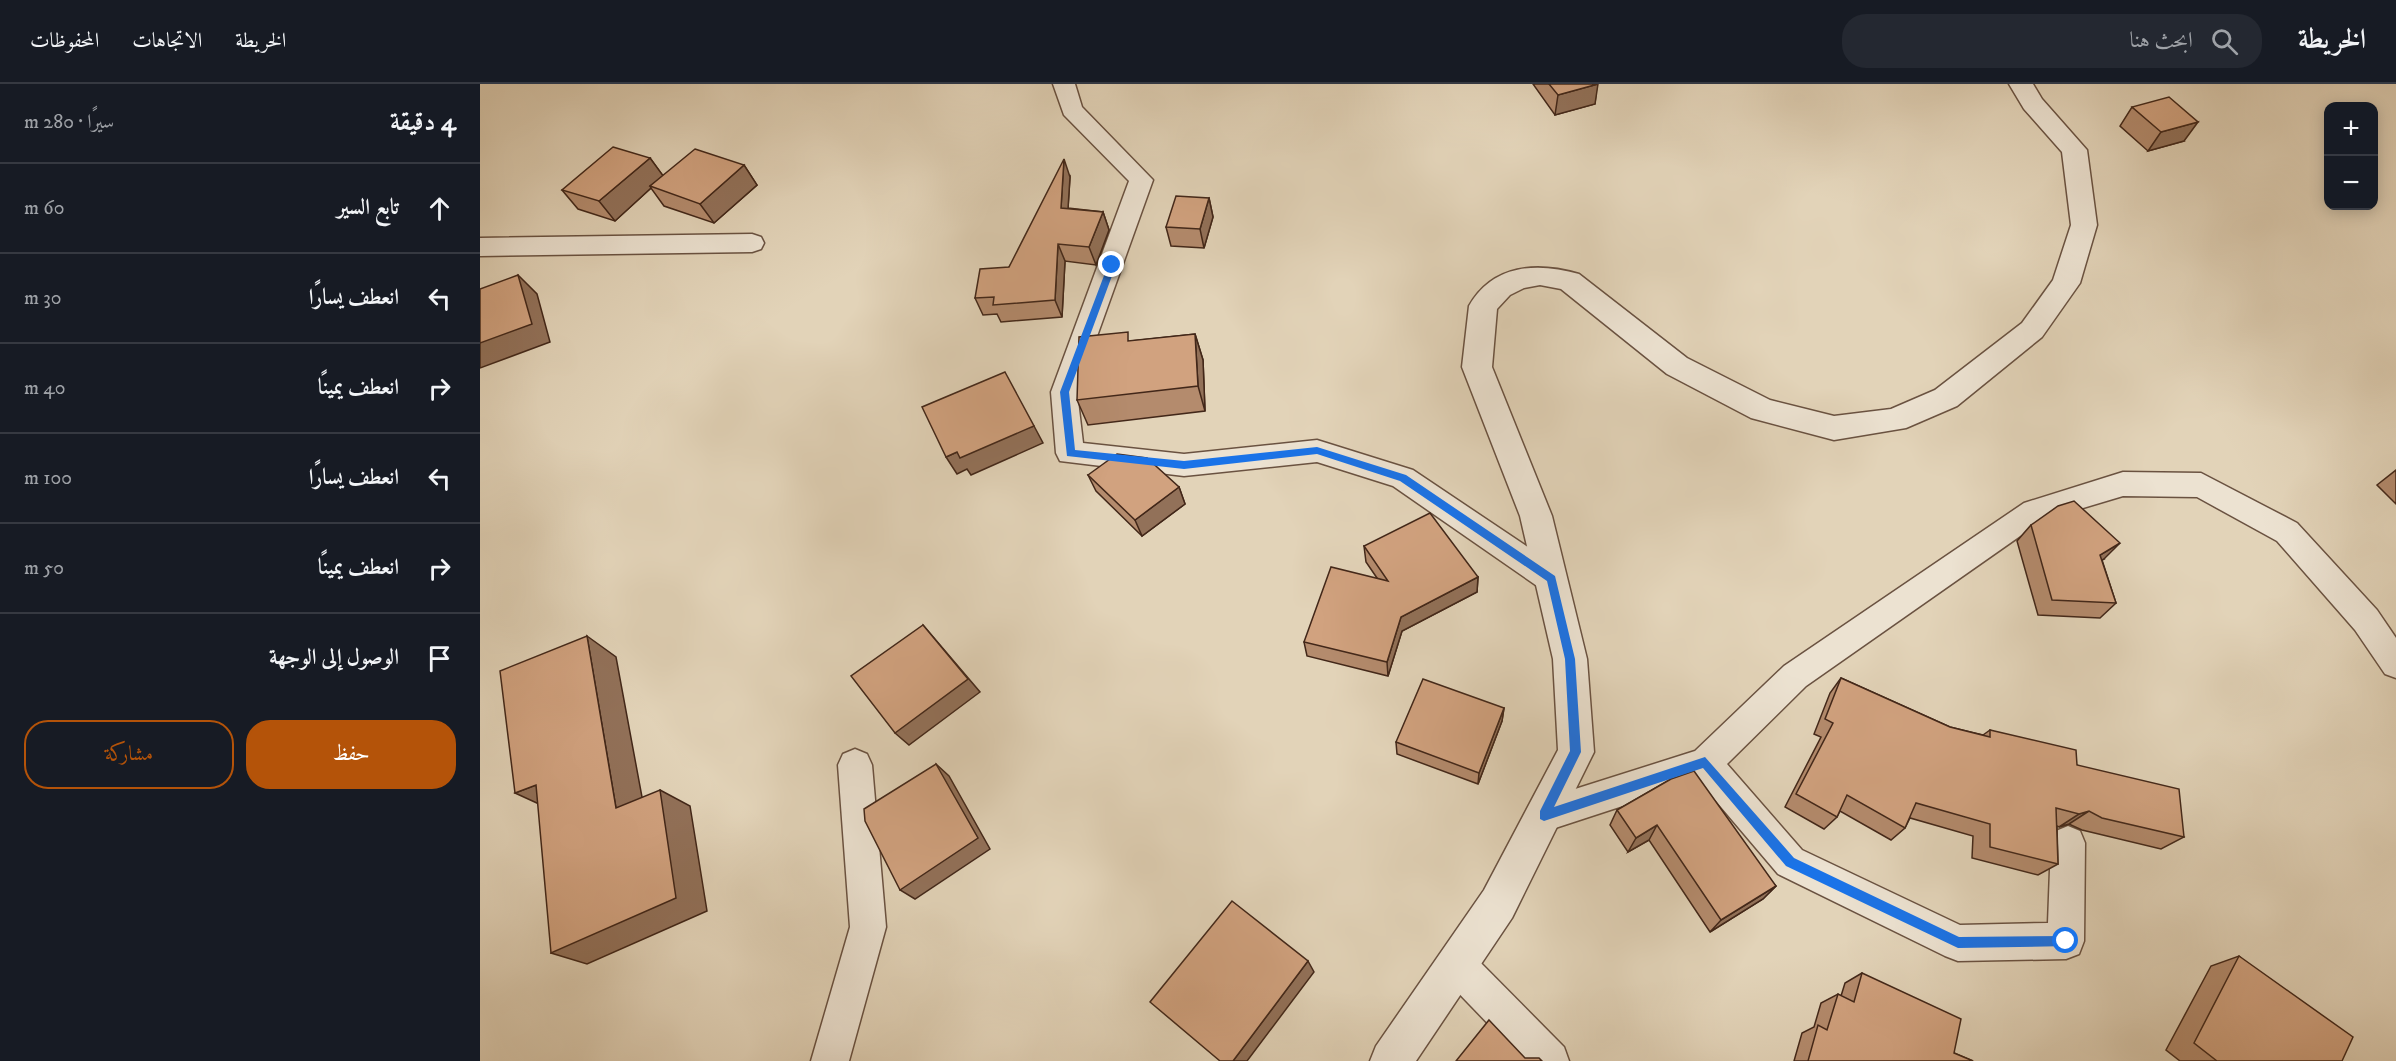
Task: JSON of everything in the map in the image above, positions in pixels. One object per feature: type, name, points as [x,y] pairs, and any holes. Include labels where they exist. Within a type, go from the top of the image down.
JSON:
[{"type":"street","points":[[1064,84],[1072,110],[1142,180],[1064,392],[1071,453],[1184,465],[1317,451],[1403,478],[1551,579]]},
{"type":"street","points":[[1391,1061],[1498,904],[1576,752],[1570,659],[1536,516],[1477,367],[1483,306],[1500,288],[1517,280],[1540,275],[1569,281],[1677,366],[1762,410],[1834,428],[1895,420],[1946,398],[2014,344],[2031,330],[2066,283],[2084,225],[2074,150],[2033,104],[2020,84]]},
{"type":"street","points":[[480,247],[752,243]]},
{"type":"street","points":[[1544,815],[1705,763],[1795,676],[2034,511],[2123,484],[2201,485],[2287,532],[2366,620],[2396,664]]},
{"type":"street","points":[[1705,763],[1790,862],[1958,943],[2066,941],[2068,843]]},
{"type":"street","points":[[830,1061],[868,927],[855,765]]},
{"type":"street","points":[[1457,965],[1550,1061]]},
{"type":"building","points":[[1549,84],[1598,84],[1558,95]]},
{"type":"building","points":[[2169,97],[2198,122],[2161,132],[2132,107]]},
{"type":"building","points":[[613,147],[650,158],[599,201],[562,190]]},
{"type":"building","points":[[695,149],[744,165],[700,204],[650,186]]},
{"type":"building","points":[[1064,159],[1061,208],[1103,212],[1089,247],[1058,244],[1055,300],[993,305],[994,297],[975,298],[980,269],[1009,267]]},
{"type":"building","points":[[1176,196],[1209,198],[1200,229],[1166,227]]},
{"type":"building","points":[[518,275],[532,324],[480,343],[480,289]]},
{"type":"building","points":[[1128,332],[1128,341],[1195,334],[1198,386],[1077,400],[1079,337]]},
{"type":"building","points":[[1005,372],[1034,426],[960,458],[957,452],[946,457],[922,407]]},
{"type":"building","points":[[1117,454],[1147,458],[1179,487],[1135,520],[1088,475]]},
{"type":"building","points":[[2074,501],[2120,543],[2100,555],[2116,603],[2052,600],[2031,525],[2058,506]]},
{"type":"building","points":[[1430,513],[1478,577],[1401,617],[1387,662],[1304,642],[1331,567],[1388,581],[1364,546]]},
{"type":"building","points":[[923,625],[968,679],[895,733],[851,676]]},
{"type":"building","points":[[587,636],[616,808],[660,790],[676,898],[551,953],[536,785],[515,793],[500,671]]},
{"type":"building","points":[[1841,678],[1950,727],[1990,737],[1990,730],[2076,750],[2077,765],[2179,789],[2184,837],[2102,818],[2089,811],[2079,814],[2056,808],[2058,864],[1990,847],[1990,824],[1916,803],[1905,828],[1847,795],[1837,817],[1796,794],[1833,723],[1825,719]]},
{"type":"building","points":[[1423,679],[1504,708],[1479,773],[1396,742]]},
{"type":"building","points":[[936,764],[978,838],[900,890],[865,821],[864,809]]},
{"type":"building","points":[[1694,771],[1776,886],[1721,920],[1657,825],[1636,838],[1617,810],[1671,779]]},
{"type":"building","points":[[1232,901],[1308,961],[1233,1061],[1220,1061],[1150,1002]]},
{"type":"building","points":[[2239,956],[2353,1037],[2342,1061],[2217,1061],[2194,1043]]},
{"type":"building","points":[[1862,973],[1961,1019],[1954,1053],[1973,1061],[1808,1061],[1818,1025],[1827,1030],[1838,994],[1854,1002]]},
{"type":"building","points":[[1489,1020],[1525,1058],[1539,1058],[1542,1061],[1456,1061]]},
{"type":"route","points":[[1112,265],[1064,392],[1071,453],[1184,465],[1317,451],[1403,478],[1551,579],[1570,659],[1576,752],[1544,815],[1705,763],[1790,862],[1958,943],[2066,941]]}]
